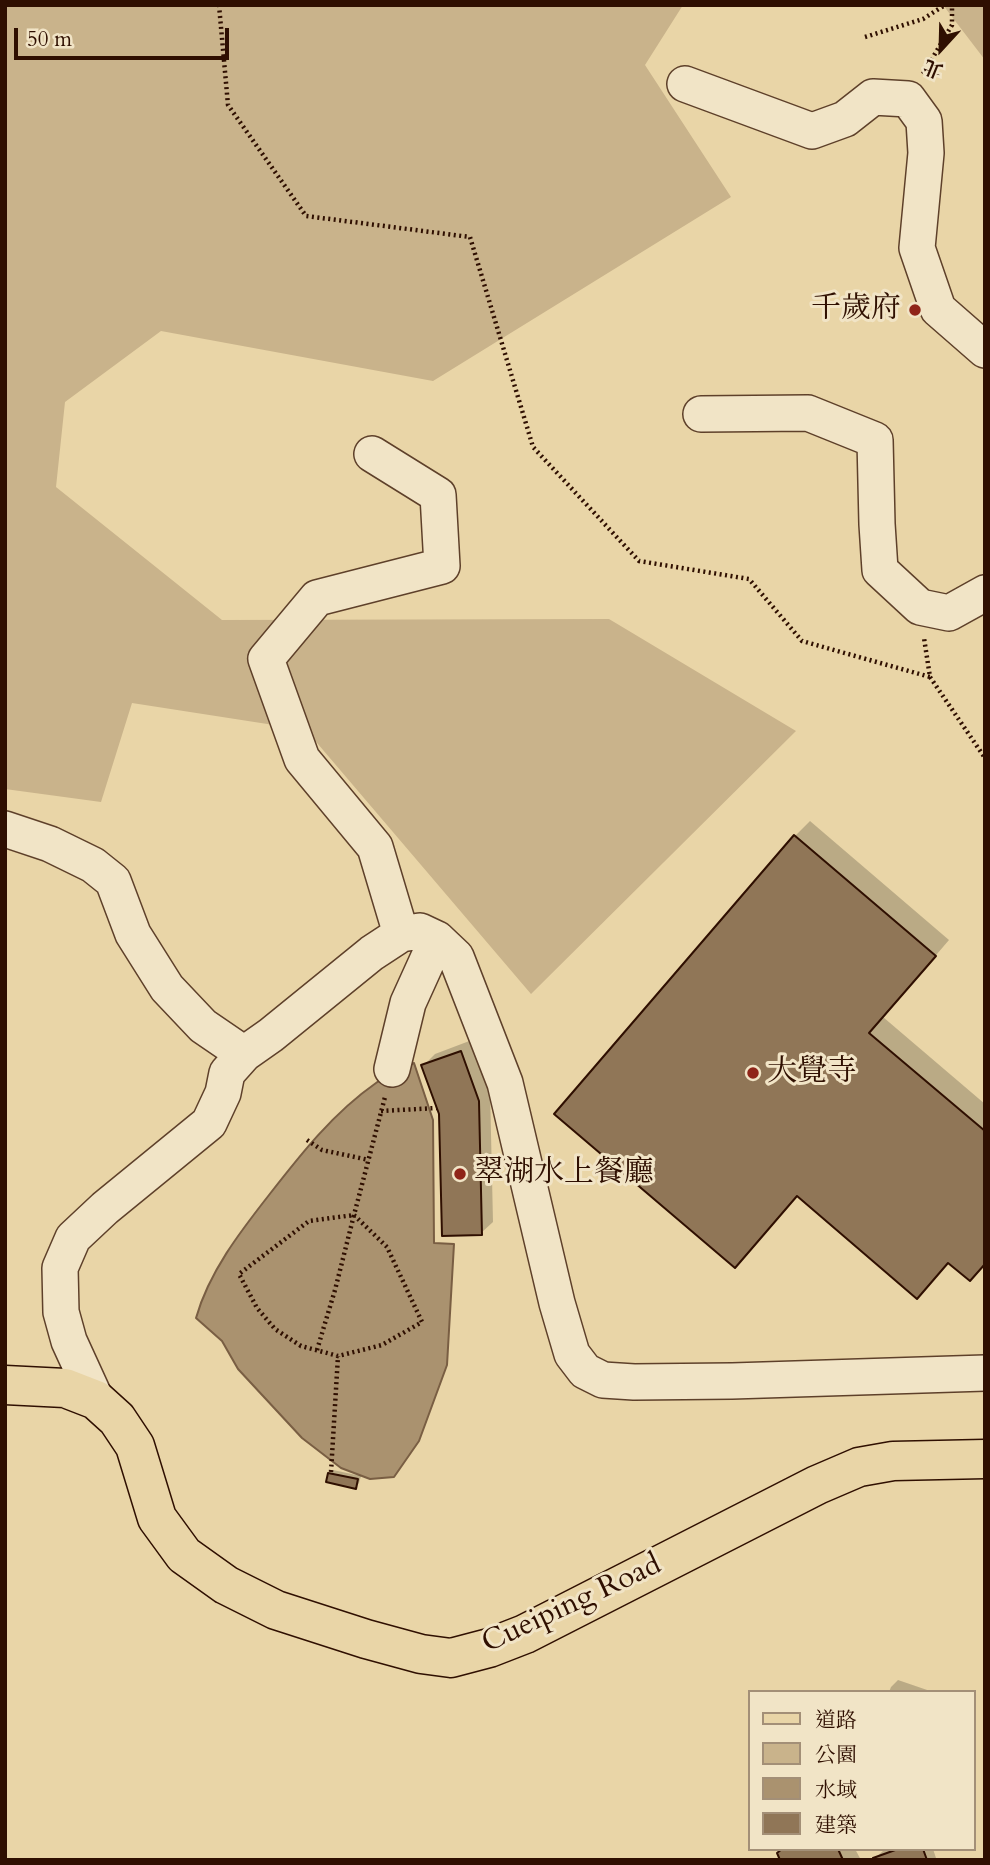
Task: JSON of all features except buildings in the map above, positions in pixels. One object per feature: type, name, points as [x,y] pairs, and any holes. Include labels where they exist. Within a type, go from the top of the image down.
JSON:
[{"type":"main road","points":[[5,1385],[65,1388],[96,1400]]},
{"type":"main road","name":"Cueiping Road","points":[[96,1400],[117,1419],[135,1446],[157,1518],[184,1555],[226,1585],[276,1610],[388,1645],[421,1654],[451,1658],[489,1648],[525,1634],[817,1485],[859,1467],[893,1461],[985,1459]]},
{"type":"street","points":[[685,84],[812,131],[845,119],[873,97],[908,99],[923,121],[926,153],[917,248],[938,309],[985,350]]},
{"type":"street","points":[[701,414],[808,413],[875,440],[880,570],[920,607],[949,613],[985,593]]},
{"type":"street","points":[[372,454],[438,495],[442,566],[317,598],[266,659],[302,759],[375,847],[401,933],[420,931],[437,939],[456,957],[505,1083],[557,1303],[572,1354],[585,1371],[603,1380],[634,1382],[985,1373]]},
{"type":"street","points":[[5,829],[50,844],[93,865],[113,881],[133,934],[167,988],[203,1026],[244,1054]]},
{"type":"street","name":"Cueiping Road","points":[[96,1400],[69,1341],[61,1311],[60,1268],[73,1238],[105,1208],[209,1124],[223,1093],[228,1073],[244,1054],[401,933]]},
{"type":"street","points":[[393,1069],[408,1003],[437,939]]},
{"type":"path","points":[[219,5],[228,105],[306,216],[470,237],[533,447],[639,561],[749,579],[802,641],[930,677]]},
{"type":"path","points":[[865,37],[923,19],[945,5]]},
{"type":"path","points":[[908,99],[952,25],[952,5]]},
{"type":"path","points":[[920,607],[930,677],[985,758]]},
{"type":"path","points":[[317,1350],[393,1069]]},
{"type":"path","points":[[381,1111],[437,1108]]},
{"type":"path","points":[[307,1140],[322,1150],[369,1160]]},
{"type":"path","points":[[354,1215],[387,1247],[422,1322],[382,1345],[338,1356],[300,1346],[275,1329],[257,1308],[239,1274],[309,1221],[354,1215]]},
{"type":"path","points":[[331,1472],[338,1356]]},
{"type":"green space","points":[[5,5],[683,5],[645,65],[731,197],[433,381],[161,331],[65,402],[56,487],[222,620],[609,619],[796,731],[531,994],[306,730],[132,703],[101,802],[5,789]]},
{"type":"green space","points":[[943,5],[985,5],[985,60]]},
{"type":"water","points":[[414,1063],[433,1120],[434,1243],[454,1244],[447,1365],[419,1441],[394,1477],[370,1479],[341,1468],[302,1438],[238,1369],[222,1341],[196,1318],[209,1285],[227,1253],[306,1149],[360,1095],[385,1077]]},
{"type":"place","name":"千歲府","points":[[915,310]]},
{"type":"place","name":"大覺寺","points":[[753,1073]]},
{"type":"place","name":"翠湖水上餐廳","points":[[460,1174]]}]
